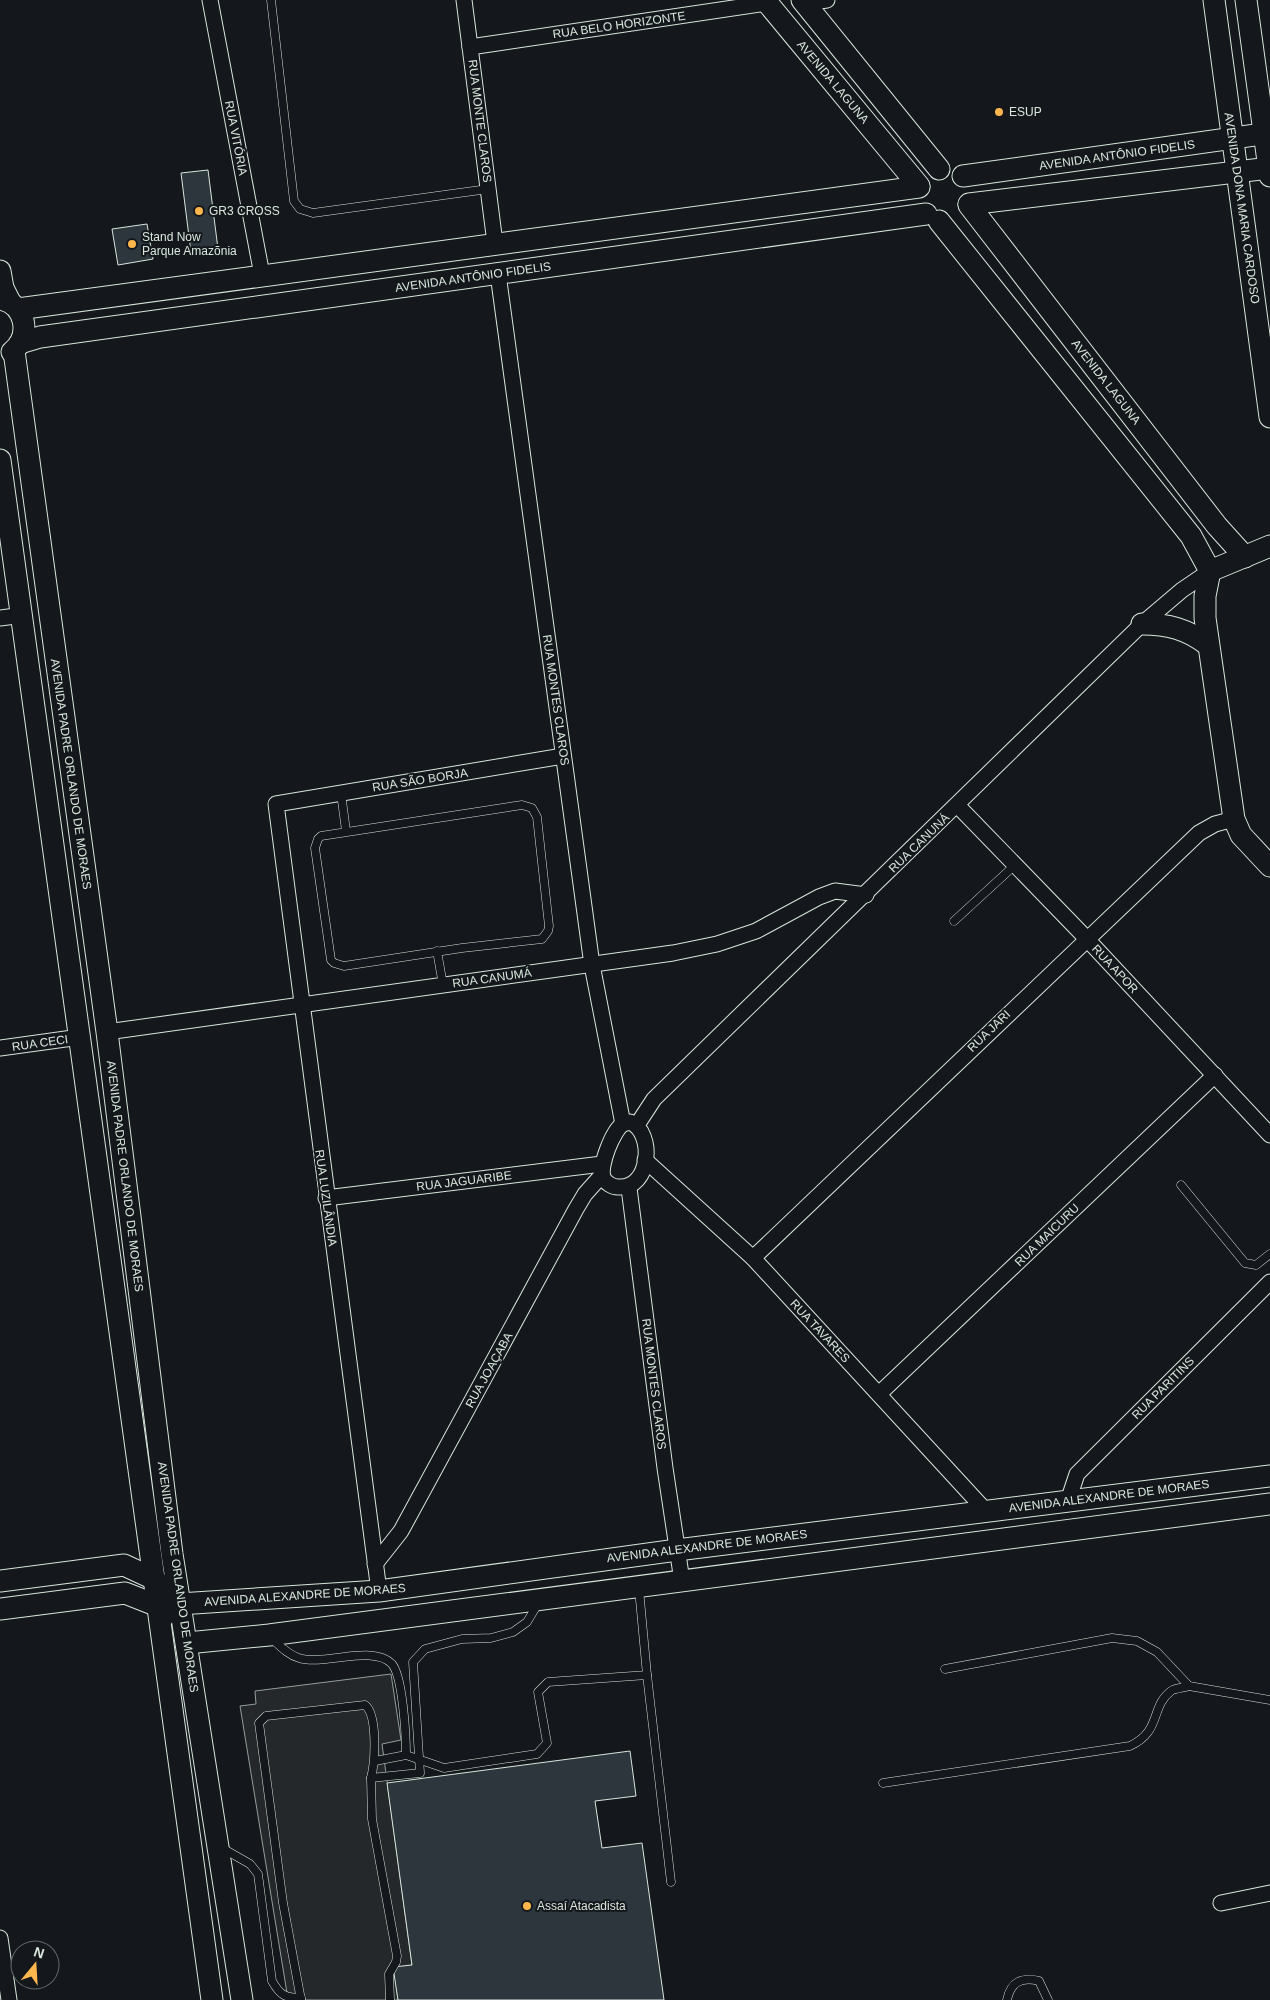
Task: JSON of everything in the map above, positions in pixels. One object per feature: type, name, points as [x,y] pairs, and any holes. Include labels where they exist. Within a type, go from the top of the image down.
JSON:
[{"type":"main road","name":"AVENIDA DONA MARIA CARDOSO","points":[[1214,0],[1270,417]]},
{"type":"main road","points":[[969,204],[1237,172],[1270,170],[1267,134],[1246,0]]},
{"type":"main road","name":"AVENIDA LAGUNA","points":[[766,1],[919,187]]},
{"type":"main road","points":[[803,2],[939,169]]},
{"type":"main road","name":"AVENIDA ANTÔNIO FIDELIS","points":[[963,176],[1267,134]]},
{"type":"main road","points":[[933,217],[957,218],[969,204],[970,190],[963,176],[956,171],[939,169],[924,178],[919,187],[918,201],[933,217],[1191,536],[1210,571],[1205,611],[1208,645],[1234,819],[1241,835],[1270,866]]},
{"type":"main road","points":[[0,271],[2,288],[9,304],[262,275],[919,187]]},
{"type":"main road","name":"AVENIDA LAGUNA","points":[[969,204],[1218,526],[1245,557]]},
{"type":"main road","name":"AVENIDA ANTÔNIO FIDELIS","points":[[11,350],[40,337],[933,217]]},
{"type":"main road","name":"AVENIDA PADRE ORLANDO DE MORAES","points":[[9,304],[25,327],[11,350],[107,1032],[179,1604],[242,2000]]},
{"type":"main road","name":"AVENIDA PADRE ORLANDO DE MORAES","points":[[0,460],[23,615],[212,2000]]},
{"type":"main road","points":[[1210,571],[1270,546]]},
{"type":"main road","points":[[1142,624],[1174,626],[1197,636],[1208,645]]},
{"type":"main road","name":"AVENIDA ALEXANDRE DE MORAES","points":[[179,1604],[378,1591],[677,1550],[1270,1476]]},
{"type":"main road","points":[[0,1609],[125,1593],[158,1606],[186,1643],[269,1635],[1270,1504]]},
{"type":"main road","points":[[0,1582],[124,1565],[154,1579],[179,1604]]},
{"type":"street","name":"RUA VITÓRIA","points":[[210,0],[262,275]]},
{"type":"street","name":"RUA MONTE CLAROS","points":[[464,0],[495,243]]},
{"type":"street","points":[[803,2],[827,0]]},
{"type":"street","name":"RUA BELO HORIZONTE","points":[[470,47],[766,1]]},
{"type":"street","name":"RUA MONTES CLAROS","points":[[498,274],[592,965],[630,1124],[644,1136],[645,1160]]},
{"type":"street","name":"RUA CANUNÁ","points":[[630,1124],[1142,624],[1182,590],[1210,571]]},
{"type":"street","points":[[0,618],[23,615]]},
{"type":"street","name":"RUA SÃO BORJA","points":[[276,804],[564,756]]},
{"type":"street","name":"RUA LUZILÂNDIA","points":[[276,804],[300,1004],[378,1591]]},
{"type":"street","name":"RUA APOR","points":[[957,805],[1086,938],[1270,1135]]},
{"type":"street","name":"RUA JARI","points":[[753,1258],[1086,938],[1199,833],[1215,824],[1234,819]]},
{"type":"street","name":"RUA CANUMÁ","points":[[107,1032],[592,965],[717,944],[756,931],[819,897],[835,891],[866,895]]},
{"type":"street","name":"RUA CECI","points":[[0,1048],[80,1037]]},
{"type":"street","name":"RUA MAICURU","points":[[879,1394],[1214,1075]]},
{"type":"street","name":"RUA JOAÇABA","points":[[375,1564],[401,1531],[580,1201],[602,1170],[612,1141],[630,1124]]},
{"type":"street","points":[[602,1170],[605,1181],[615,1187],[629,1188],[639,1181],[645,1160]]},
{"type":"street","name":"RUA TAVARES","points":[[645,1160],[753,1258],[986,1511]]},
{"type":"street","name":"RUA JAGUARIBE","points":[[326,1198],[602,1170]]},
{"type":"street","name":"RUA MONTES CLAROS","points":[[629,1188],[682,1581]]},
{"type":"street","name":"RUA PARITINS","points":[[1068,1501],[1077,1474],[1270,1282]]},
{"type":"street","points":[[1221,1903],[1270,1893]]},
{"type":"street","points":[[0,1938],[9,2000]]},
{"type":"lane","points":[[271,0],[294,201],[300,209],[313,213],[488,189]]},
{"type":"lane","points":[[341,793],[346,831]]},
{"type":"lane","points":[[522,805],[532,808],[535,812],[548,926],[546,935],[537,940],[437,951],[344,966],[334,964],[331,960],[316,843],[321,836],[346,831],[522,805]]},
{"type":"lane","points":[[954,921],[1014,865]]},
{"type":"lane","points":[[437,951],[443,985]]},
{"type":"lane","points":[[1181,1185],[1245,1262],[1256,1265],[1270,1254]]},
{"type":"lane","points":[[638,1586],[671,1882]]},
{"type":"lane","points":[[371,1778],[420,1773],[413,1662],[425,1649],[462,1639],[491,1638],[513,1632],[526,1622],[542,1599]]},
{"type":"lane","points":[[269,1635],[297,1658],[314,1661],[364,1656],[382,1657],[392,1665],[397,1674],[406,1731],[406,1755]]},
{"type":"lane","points":[[945,1668],[1112,1638],[1137,1641],[1158,1652],[1189,1686]]},
{"type":"lane","points":[[375,1761],[406,1755],[420,1758],[444,1768],[537,1754],[547,1743],[538,1692],[548,1682],[648,1675]]},
{"type":"lane","points":[[883,1783],[1130,1746],[1142,1740],[1151,1730],[1164,1698],[1172,1690],[1189,1686],[1270,1700]]},
{"type":"lane","points":[[219,1846],[250,1864],[258,1874],[272,1981],[278,1993],[287,1998],[301,1999],[283,1903],[258,1723],[266,1716],[365,1705],[371,1713],[375,1761],[371,1778],[372,1819],[397,1956],[396,1962],[388,1974],[390,2000]]},
{"type":"lane","points":[[1007,2000],[1016,1983],[1026,1978],[1039,1981],[1048,2000]]},
{"type":"shaded area","points":[[391,1674],[401,1740],[382,1744],[412,1965],[394,1968],[398,2000],[297,2000],[287,1993],[240,1706],[256,1704],[255,1691]]},
{"type":"building","name":"GR3 CROSS","points":[[208,170],[218,249],[191,253],[181,173]]},
{"type":"building","name":"Stand Now Parque Amazõnia","points":[[147,224],[153,259],[118,265],[112,229]]},
{"type":"building","name":"Assaí Atacadista","points":[[630,1751],[636,1796],[595,1801],[602,1848],[642,1843],[664,2000],[398,2000],[393,1967],[412,1965],[387,1783]]},
{"type":"place","name":"ESUP","points":[[999,112]]},
{"type":"place","name":"GR3 CROSS","points":[[199,211]]},
{"type":"place","name":"Stand Now Parque Amazõnia","points":[[132,244]]},
{"type":"place","name":"Assaí Atacadista","points":[[527,1906]]}]
